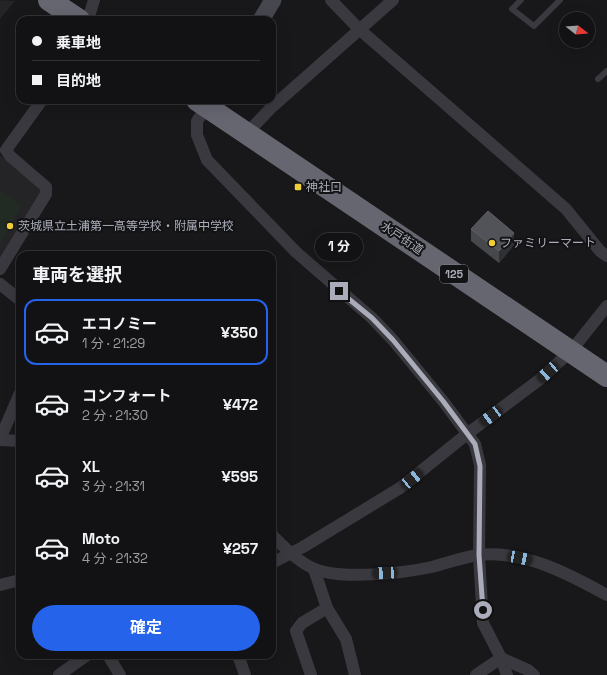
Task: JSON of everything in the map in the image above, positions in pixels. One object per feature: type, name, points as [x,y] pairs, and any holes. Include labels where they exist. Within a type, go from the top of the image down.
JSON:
[{"type":"highway","points":[[49,0],[73,16]]},
{"type":"highway","name":"水戸街道","points":[[208,104],[246,134],[607,376]]},
{"type":"street","points":[[89,16],[94,0]]},
{"type":"street","points":[[263,16],[273,0]]},
{"type":"street","points":[[331,0],[359,30],[566,209],[600,251],[607,256]]},
{"type":"street","points":[[276,103],[393,0]]},
{"type":"street","points":[[0,269],[46,194],[46,187],[10,156],[6,150],[39,104]]},
{"type":"street","points":[[204,104],[198,121],[196,135],[207,160],[296,252],[372,318],[393,340],[475,444],[480,466],[479,555],[484,623],[501,658],[507,675]]},
{"type":"street","points":[[246,134],[275,104]]},
{"type":"street","points":[[0,284],[16,297]]},
{"type":"street","points":[[276,561],[292,553],[400,488],[467,434],[539,380],[571,352],[607,306]]},
{"type":"street","points":[[16,402],[0,439],[16,441]]},
{"type":"street","points":[[276,539],[292,553],[314,569],[340,575],[385,573],[429,567],[479,555],[508,556],[532,561],[569,574],[607,595]]},
{"type":"street","points":[[314,569],[327,608],[346,639],[355,675]]},
{"type":"street","points":[[0,585],[16,581]]},
{"type":"street","points":[[311,675],[296,631],[302,623],[327,608]]},
{"type":"street","points":[[476,675],[501,658]]},
{"type":"street","points":[[501,658],[528,670],[534,675]]},
{"type":"street","points":[[59,675],[81,659]]},
{"type":"street","points":[[110,659],[120,675]]},
{"type":"street","points":[[239,659],[245,675]]},
{"type":"lane","points":[[521,0],[512,9],[534,26],[560,0]]},
{"type":"lane","points":[[598,79],[607,71]]},
{"type":"shaded area","points":[[0,0],[15,1],[0,19]]},
{"type":"shaded area","name":"茨城県立土浦第一高等学校・附属中学校","points":[[0,155],[41,189],[42,192],[0,259]]},
{"type":"shaded area","points":[[0,190],[22,205],[0,245]]},
{"type":"building","points":[[488,211],[514,233],[499,251],[471,229]]},
{"type":"place","name":"神社口","points":[[298,187]]},
{"type":"place","name":"茨城県立土浦第一高等学校・附属中学校","points":[[10,226]]},
{"type":"place","name":"ファミリーマート","points":[[492,243]]},
{"type":"route","points":[[339,291],[372,318],[393,340],[443,401],[475,444],[480,466],[479,555],[483,610]]}]
